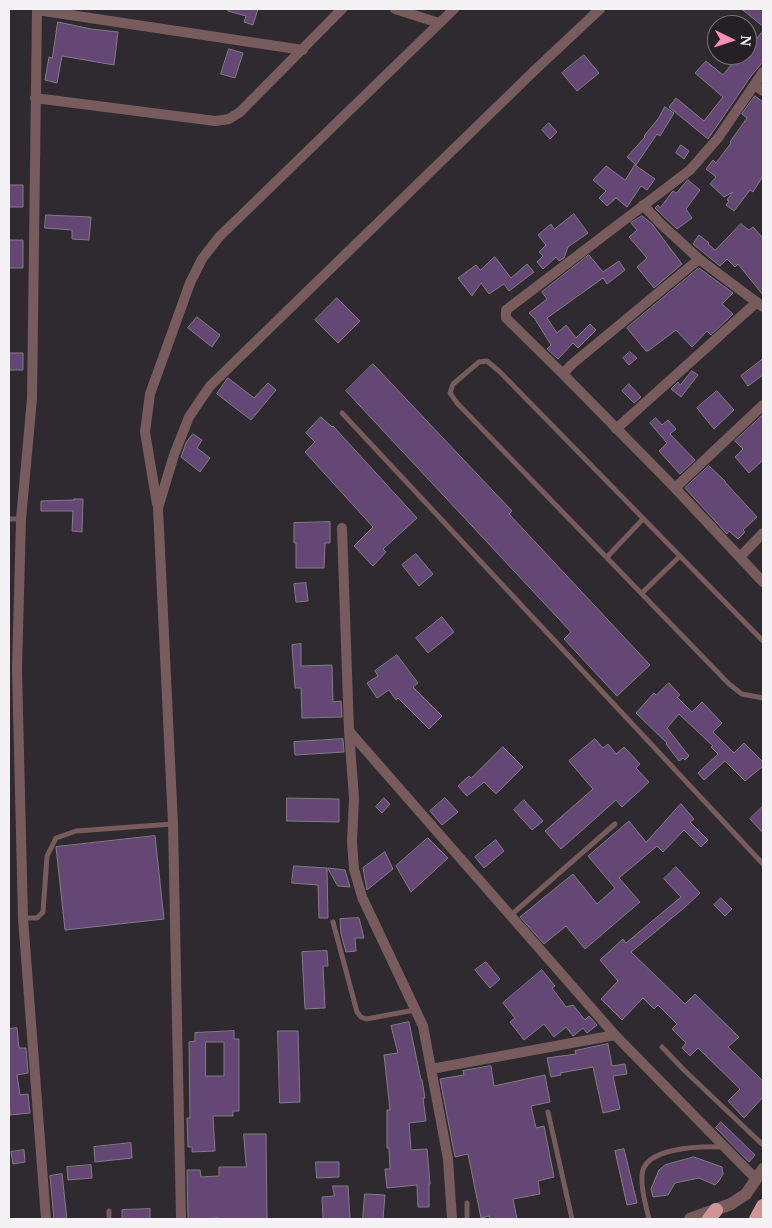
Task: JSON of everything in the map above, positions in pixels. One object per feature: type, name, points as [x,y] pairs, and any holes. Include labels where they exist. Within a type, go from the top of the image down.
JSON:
[{"type":"highway","points":[[756,1219],[763,1206]]},
{"type":"street","points":[[46,1219],[23,918],[17,669],[21,519],[32,399],[37,9],[303,50]]},
{"type":"street","points":[[35,98],[214,121],[229,119],[240,112],[342,9]]},
{"type":"street","points":[[395,9],[439,24]]},
{"type":"street","points":[[181,1219],[173,824],[158,508],[145,432],[150,394],[190,283],[202,259],[219,237],[454,9]]},
{"type":"street","points":[[158,508],[174,455],[189,417],[210,386],[520,84],[600,9]]},
{"type":"street","points":[[763,72],[759,88],[690,170],[506,310],[506,318],[675,488],[763,582]]},
{"type":"street","points":[[616,429],[760,305],[699,259],[643,205]]},
{"type":"street","points":[[563,374],[571,364],[699,259]]},
{"type":"street","points":[[675,488],[763,405]]},
{"type":"street","points":[[342,528],[349,731],[354,798],[352,842],[354,869],[362,897],[423,1026],[448,1159],[452,1219]]},
{"type":"street","points":[[740,557],[763,533]]},
{"type":"street","points":[[349,731],[615,1035],[726,1147],[760,1174],[746,1194],[731,1204],[713,1215],[690,1219]]},
{"type":"street","points":[[431,1069],[615,1035]]},
{"type":"lane","points":[[763,641],[499,371],[487,361],[479,362],[453,384],[450,393],[457,403],[729,684],[742,694],[763,698]]},
{"type":"lane","points":[[342,413],[763,864]]},
{"type":"lane","points":[[607,558],[643,518]]},
{"type":"lane","points":[[9,520],[21,519]]},
{"type":"lane","points":[[642,593],[680,556]]},
{"type":"lane","points":[[23,918],[38,918],[43,912],[48,856],[56,838],[76,831],[173,824]]},
{"type":"lane","points":[[511,915],[614,824]]},
{"type":"lane","points":[[333,922],[361,1017],[366,1018],[416,1010]]},
{"type":"lane","points":[[662,1047],[763,1144]]},
{"type":"lane","points":[[548,1112],[572,1219]]},
{"type":"lane","points":[[649,1219],[642,1175],[646,1162],[657,1155],[700,1146],[726,1147]]},
{"type":"lane","points":[[466,1203],[467,1219]]},
{"type":"lane","points":[[109,1211],[109,1219]]},
{"type":"building","points":[[229,9],[258,9],[253,25],[244,22],[246,16],[228,11]]},
{"type":"building","points":[[742,9],[763,9],[763,26],[757,21],[757,15],[749,15]]},
{"type":"building","points":[[58,22],[118,32],[114,65],[62,56],[57,83],[45,80],[49,57],[52,58]]},
{"type":"building","points":[[763,31],[763,62],[751,76],[708,139],[669,107],[676,98],[704,121],[723,97],[695,73],[706,61],[707,65],[711,65],[723,75],[731,65],[757,65],[757,38]]},
{"type":"building","points":[[229,49],[243,53],[235,78],[221,74]]},
{"type":"building","points":[[584,55],[599,73],[577,91],[562,73]]},
{"type":"building","points":[[755,96],[763,102],[763,176],[753,192],[750,190],[734,211],[726,205],[733,192],[724,197],[710,184],[716,177],[706,169],[713,160],[716,163],[731,143],[747,118],[742,114]]},
{"type":"building","points":[[665,107],[674,113],[660,136],[657,134],[636,165],[627,157],[645,137]]},
{"type":"building","points":[[549,123],[557,132],[550,139],[542,130]]},
{"type":"building","points":[[681,145],[689,151],[684,159],[676,153]]},
{"type":"building","points":[[635,165],[655,179],[647,190],[641,186],[627,207],[616,198],[607,206],[599,198],[606,191],[593,180],[606,166],[625,180]]},
{"type":"building","points":[[688,180],[700,190],[686,209],[692,218],[677,229],[655,208],[658,205],[660,208],[673,191],[676,193]]},
{"type":"building","points":[[9,185],[23,185],[23,207],[9,207]]},
{"type":"building","points":[[574,214],[588,233],[568,247],[564,258],[559,261],[556,257],[543,269],[537,262],[543,256],[539,252],[546,245],[538,235],[551,224],[554,229]]},
{"type":"building","points":[[46,215],[91,217],[89,240],[72,239],[72,230],[45,228]]},
{"type":"building","points":[[642,216],[652,224],[682,264],[654,288],[637,267],[647,258],[629,237],[637,230],[631,223]]},
{"type":"building","points":[[741,224],[749,230],[753,227],[763,238],[763,295],[738,264],[735,267],[727,259],[720,266],[693,244],[699,235],[715,250]]},
{"type":"building","points":[[9,240],[23,240],[23,268],[9,268]]},
{"type":"building","points":[[589,255],[603,272],[619,261],[625,270],[607,284],[603,278],[547,318],[557,333],[566,325],[576,338],[590,324],[596,330],[578,348],[573,343],[558,359],[547,349],[551,345],[535,319],[529,313],[547,299],[542,292]]},
{"type":"building","points":[[495,257],[511,278],[527,264],[534,272],[509,291],[504,284],[489,294],[481,283],[472,296],[458,278],[476,265],[480,270]]},
{"type":"building","points":[[699,268],[733,293],[722,304],[733,314],[711,335],[707,331],[692,347],[676,330],[646,351],[627,328]]},
{"type":"building","points":[[337,298],[360,321],[338,343],[315,320]]},
{"type":"building","points":[[197,317],[220,335],[212,347],[188,328]]},
{"type":"building","points":[[630,352],[637,358],[629,365],[623,358]]},
{"type":"building","points":[[9,353],[23,353],[23,370],[9,370]]},
{"type":"building","points":[[763,359],[763,375],[748,386],[741,376]]},
{"type":"building","points":[[373,364],[512,511],[509,514],[650,665],[617,696],[564,639],[571,632],[346,391]]},
{"type":"building","points":[[692,371],[698,375],[681,397],[671,389],[678,382],[680,385]]},
{"type":"building","points":[[228,378],[254,398],[268,383],[276,390],[251,420],[217,394]]},
{"type":"building","points":[[629,384],[641,397],[634,403],[622,391]]},
{"type":"building","points":[[717,391],[734,410],[714,429],[697,408]]},
{"type":"building","points":[[763,415],[763,460],[749,473],[735,457],[743,449],[735,441]]},
{"type":"building","points":[[321,417],[333,426],[417,518],[383,549],[386,552],[373,566],[354,546],[373,527],[305,452],[315,442],[306,433]]},
{"type":"building","points":[[656,418],[662,425],[668,420],[676,429],[670,434],[695,460],[680,474],[659,451],[667,443],[650,423]]},
{"type":"building","points":[[193,434],[202,440],[197,448],[210,458],[200,472],[181,457],[186,443]]},
{"type":"building","points":[[709,466],[757,517],[743,530],[745,532],[738,539],[729,531],[727,534],[685,488]]},
{"type":"building","points":[[83,499],[82,532],[72,531],[73,511],[41,511],[41,501]]},
{"type":"building","points":[[330,522],[330,543],[325,543],[324,568],[296,568],[294,523]]},
{"type":"building","points":[[416,554],[433,574],[419,586],[402,565]]},
{"type":"building","points":[[306,583],[308,601],[296,602],[294,584]]},
{"type":"building","points":[[442,617],[454,632],[428,653],[416,638]]},
{"type":"building","points":[[301,644],[301,666],[332,665],[333,702],[341,701],[342,717],[302,718],[301,688],[295,688],[292,645]]},
{"type":"building","points":[[397,655],[418,683],[413,687],[442,716],[429,729],[398,698],[396,700],[389,690],[377,698],[367,683],[378,676],[375,671]]},
{"type":"building","points":[[669,683],[680,695],[677,697],[692,712],[702,702],[722,723],[713,732],[734,753],[744,743],[763,762],[763,766],[745,781],[725,761],[704,780],[698,773],[718,754],[711,747],[713,746],[679,714],[667,728],[689,756],[685,760],[683,758],[679,761],[667,743],[636,713],[654,693],[656,695]]},
{"type":"building","points":[[343,739],[344,752],[295,755],[294,742]]},
{"type":"building","points":[[595,739],[603,748],[608,744],[616,754],[624,747],[640,764],[636,768],[649,782],[622,807],[616,800],[561,849],[545,831],[593,789],[569,761]]},
{"type":"building","points":[[503,747],[523,767],[496,794],[484,782],[467,796],[458,786],[469,776],[471,778]]},
{"type":"building","points":[[287,798],[339,799],[339,822],[287,821]]},
{"type":"building","points":[[384,798],[390,804],[382,813],[376,807]]},
{"type":"building","points":[[445,798],[458,812],[442,825],[430,811]]},
{"type":"building","points":[[524,800],[543,821],[532,830],[514,810]]},
{"type":"building","points":[[681,804],[694,819],[690,822],[708,840],[701,847],[684,830],[663,852],[657,846],[619,878],[640,902],[585,949],[566,926],[544,944],[520,917],[573,874],[597,904],[615,888],[588,856],[629,821],[646,842]]},
{"type":"building","points":[[763,806],[763,833],[750,819]]},
{"type":"building","points":[[155,836],[164,919],[65,930],[56,847]]},
{"type":"building","points":[[428,838],[448,858],[411,892],[396,866]]},
{"type":"building","points":[[496,840],[504,851],[484,868],[475,857]]},
{"type":"building","points":[[385,852],[393,869],[367,890],[363,868]]},
{"type":"building","points":[[294,866],[327,868],[328,918],[319,918],[318,885],[292,883]]},
{"type":"building","points":[[676,867],[700,893],[631,952],[685,1004],[695,994],[739,1037],[728,1047],[763,1081],[763,1097],[744,1118],[728,1101],[740,1089],[698,1048],[690,1056],[682,1048],[686,1043],[672,1029],[677,1024],[658,1005],[654,1009],[643,998],[622,1020],[601,999],[618,981],[600,960],[623,939],[626,943],[681,897],[664,879]]},
{"type":"building","points":[[328,868],[345,870],[350,887],[338,886]]},
{"type":"building","points":[[721,898],[732,909],[725,916],[714,905]]},
{"type":"building","points":[[359,918],[364,938],[355,938],[356,951],[346,952],[341,934],[340,919]]},
{"type":"building","points":[[327,951],[328,966],[323,966],[325,1008],[305,1009],[302,952]]},
{"type":"building","points":[[486,962],[500,979],[490,988],[475,970]]},
{"type":"building","points":[[542,970],[555,986],[552,988],[566,1007],[573,1005],[585,1020],[589,1016],[597,1025],[587,1033],[583,1028],[573,1036],[566,1027],[554,1037],[544,1024],[524,1040],[510,1022],[515,1018],[503,1003]]},
{"type":"building","points":[[409,1022],[422,1080],[426,1121],[409,1123],[411,1150],[427,1149],[430,1184],[429,1207],[418,1207],[417,1185],[387,1188],[385,1169],[390,1169],[389,1148],[387,1148],[387,1110],[390,1110],[384,1055],[398,1053],[391,1026]]},
{"type":"building","points":[[17,1028],[19,1048],[26,1048],[28,1073],[17,1075],[20,1095],[28,1094],[30,1113],[10,1115],[9,1029]]},
{"type":"building","points":[[234,1031],[234,1039],[239,1039],[239,1111],[233,1111],[233,1116],[213,1116],[215,1151],[192,1152],[192,1147],[188,1147],[187,1118],[190,1118],[189,1042],[195,1041],[195,1033]],"holes":[[[206,1042],[224,1042],[224,1076],[206,1076]]]},
{"type":"building","points":[[278,1031],[298,1031],[300,1102],[280,1103]]},
{"type":"building","points":[[608,1044],[612,1066],[625,1064],[627,1074],[613,1076],[620,1109],[603,1113],[593,1067],[560,1073],[561,1075],[551,1077],[547,1058],[576,1054],[575,1051]]},
{"type":"building","points":[[491,1066],[494,1086],[545,1075],[550,1102],[531,1106],[536,1128],[544,1126],[554,1177],[538,1181],[540,1194],[513,1199],[517,1219],[490,1219],[489,1216],[481,1218],[468,1154],[455,1157],[440,1079],[464,1075],[463,1071]]},
{"type":"building","points":[[721,1122],[755,1155],[749,1162],[716,1128]]},
{"type":"building","points":[[244,1134],[266,1134],[267,1219],[188,1219],[187,1170],[200,1170],[201,1177],[219,1176],[219,1167],[246,1167]]},
{"type":"building","points":[[131,1143],[132,1158],[95,1162],[94,1147]]},
{"type":"building","points":[[624,1149],[637,1203],[627,1205],[615,1151]]},
{"type":"building","points":[[24,1150],[25,1162],[13,1164],[11,1152]]},
{"type":"building","points":[[694,1157],[722,1167],[723,1174],[715,1185],[699,1178],[675,1183],[668,1195],[653,1197],[651,1189],[659,1170],[665,1165]]},
{"type":"building","points":[[316,1162],[339,1162],[339,1177],[317,1178]]},
{"type":"building","points":[[91,1165],[92,1178],[68,1180],[67,1167]]},
{"type":"building","points":[[62,1174],[67,1219],[54,1219],[50,1176]]},
{"type":"building","points":[[333,1186],[348,1186],[350,1219],[323,1219],[322,1197],[334,1196]]},
{"type":"building","points":[[365,1194],[385,1195],[383,1219],[363,1219]]},
{"type":"building","points":[[150,1209],[150,1219],[122,1219],[122,1210]]}]
